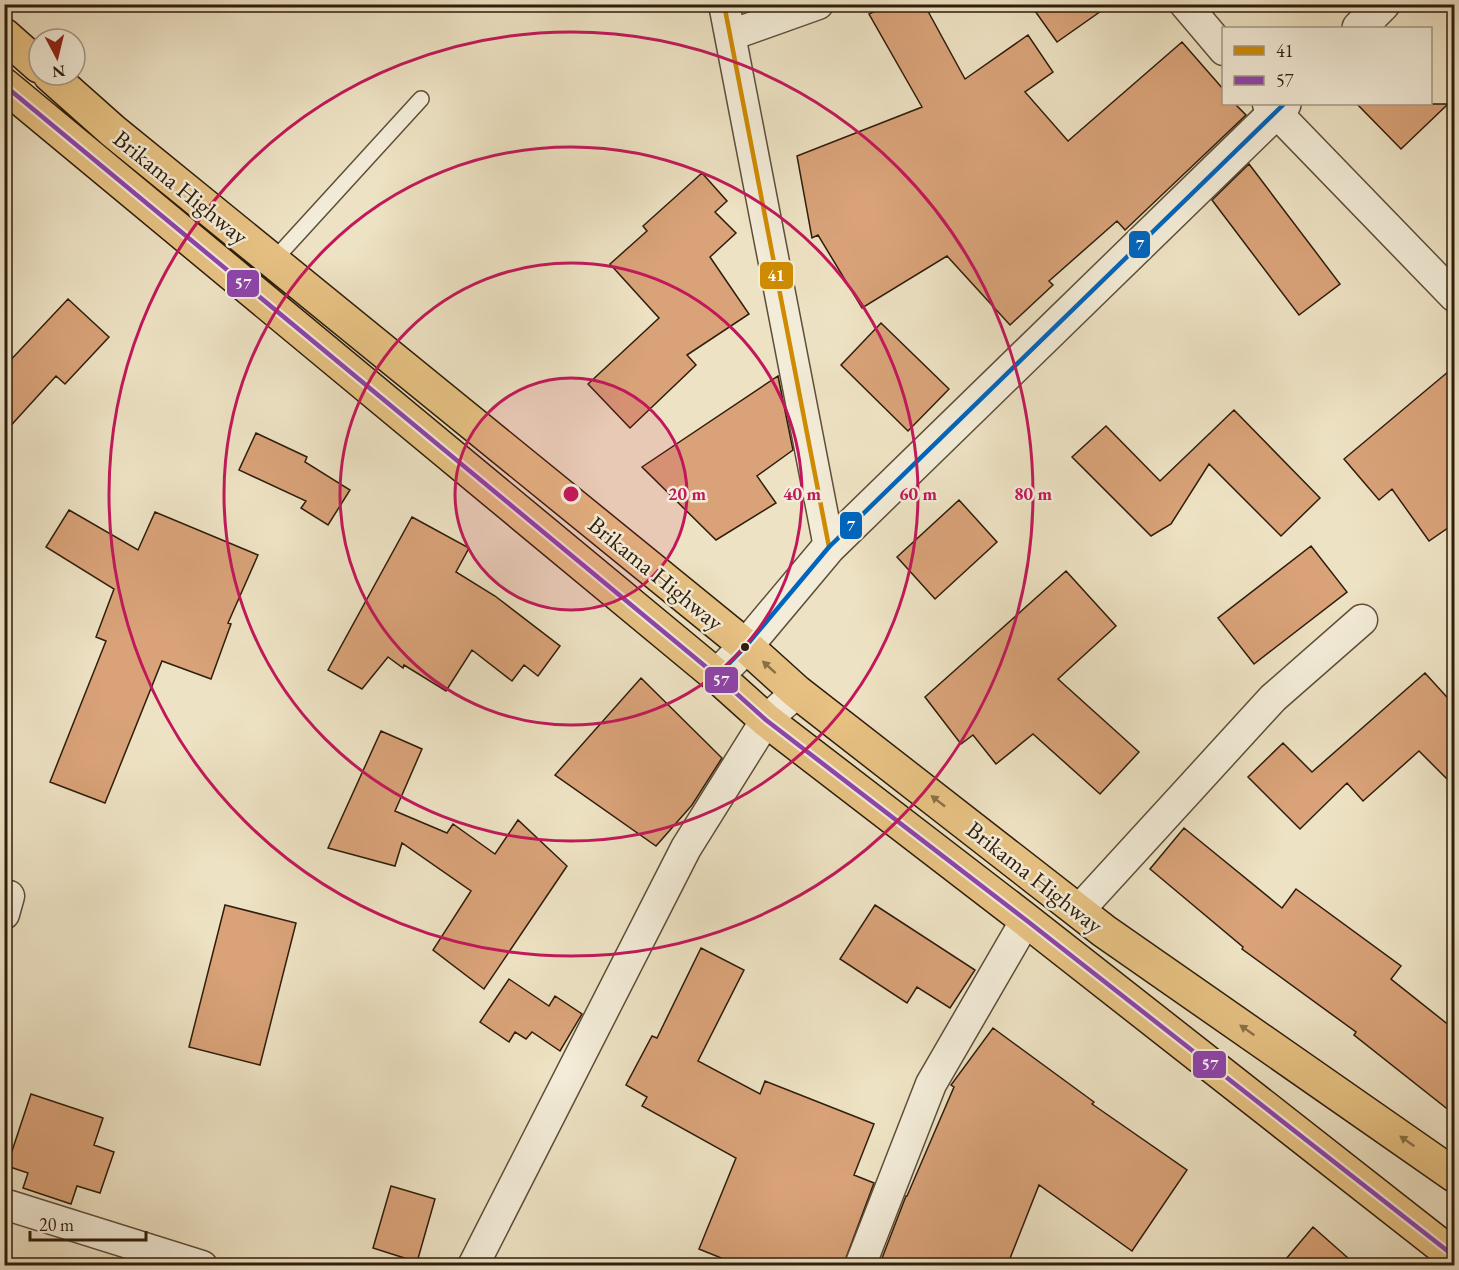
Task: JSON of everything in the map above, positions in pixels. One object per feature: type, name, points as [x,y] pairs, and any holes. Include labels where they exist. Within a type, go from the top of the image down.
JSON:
[{"type":"highway","points":[[4,35],[27,55]]},
{"type":"highway","name":"Brikama Highway","points":[[64,87],[113,131],[746,646],[797,692],[1104,931],[1454,1174]]},
{"type":"highway","name":"Brikama Highway","points":[[7,90],[717,676],[766,720],[1455,1256]]},
{"type":"street","points":[[724,4],[829,547]]},
{"type":"street","points":[[731,35],[818,4]]},
{"type":"street","points":[[1185,4],[1222,48]]},
{"type":"street","points":[[1360,27],[1383,4]]},
{"type":"street","points":[[717,676],[746,646],[829,547],[1276,106],[1455,296]]},
{"type":"street","points":[[1079,910],[1273,698],[1362,620]]},
{"type":"street","points":[[473,1266],[686,848],[766,720],[797,692]]},
{"type":"street","points":[[860,1266],[931,1084],[1026,920]]},
{"type":"street","points":[[4,1204],[202,1266]]},
{"type":"lane","points":[[273,261],[422,99]]},
{"type":"building","points":[[890,4],[924,4],[965,79],[1028,35],[1053,72],[1025,92],[1068,141],[1182,42],[1222,88],[1222,105],[1236,105],[1246,115],[1125,230],[1117,221],[1049,281],[1053,285],[1010,325],[947,256],[862,308],[818,235],[812,238],[797,156],[922,107],[869,14]]},
{"type":"building","points":[[1030,4],[1111,4],[1057,42]]},
{"type":"building","points":[[1448,104],[1401,149],[1358,105]]},
{"type":"building","points":[[1249,164],[1340,284],[1299,315],[1212,200]]},
{"type":"building","points":[[702,173],[727,201],[715,212],[736,233],[710,257],[749,314],[687,355],[696,365],[630,428],[588,384],[659,318],[610,264],[647,231],[643,226]]},
{"type":"building","points":[[68,299],[109,337],[65,384],[56,376],[4,433],[4,367]]},
{"type":"building","points":[[881,323],[949,389],[908,431],[841,365]]},
{"type":"building","points":[[1455,366],[1455,523],[1429,541],[1392,489],[1379,500],[1344,459]]},
{"type":"building","points":[[778,376],[793,450],[757,476],[776,503],[716,540],[642,467]]},
{"type":"building","points":[[1234,410],[1320,498],[1281,536],[1209,464],[1171,524],[1151,536],[1072,457],[1106,426],[1160,481]]},
{"type":"building","points":[[256,433],[307,457],[305,462],[350,490],[328,525],[301,508],[306,501],[239,470]]},
{"type":"building","points":[[959,500],[997,542],[935,599],[897,557]]},
{"type":"building","points":[[69,510],[138,550],[155,512],[258,555],[228,623],[231,624],[211,679],[162,661],[105,803],[50,782],[106,641],[96,637],[114,589],[46,547]]},
{"type":"building","points":[[412,517],[469,548],[456,572],[495,596],[560,646],[538,676],[524,665],[512,681],[472,650],[446,691],[404,665],[403,668],[388,657],[362,689],[328,670]]},
{"type":"building","points":[[1311,546],[1347,592],[1254,664],[1218,618]]},
{"type":"building","points":[[1066,571],[1116,626],[1058,679],[1139,752],[1100,794],[1033,734],[996,764],[973,735],[961,744],[925,697]]},
{"type":"building","points":[[1425,673],[1455,706],[1455,787],[1419,751],[1363,801],[1347,783],[1300,829],[1248,777],[1283,743],[1312,772]]},
{"type":"building","points":[[641,678],[722,758],[692,805],[656,846],[555,775]]},
{"type":"building","points":[[381,731],[422,749],[395,811],[447,833],[453,824],[495,854],[518,820],[567,866],[484,989],[433,950],[471,891],[402,843],[395,866],[328,848]]},
{"type":"building","points":[[1184,828],[1282,908],[1296,889],[1401,966],[1391,979],[1455,1030],[1455,1115],[1354,1035],[1356,1032],[1242,949],[1243,947],[1150,869]]},
{"type":"building","points":[[225,905],[296,923],[260,1065],[189,1047]]},
{"type":"building","points":[[875,905],[975,970],[950,1008],[917,987],[907,1003],[840,959]]},
{"type":"building","points":[[701,948],[744,970],[698,1061],[760,1094],[765,1081],[874,1124],[854,1175],[874,1183],[843,1266],[741,1266],[699,1249],[736,1158],[642,1106],[647,1097],[626,1085],[652,1036],[657,1038]]},
{"type":"building","points":[[509,979],[549,1006],[555,996],[582,1014],[560,1051],[532,1032],[526,1039],[515,1032],[509,1042],[480,1022]]},
{"type":"building","points":[[993,1028],[1094,1102],[1092,1104],[1187,1170],[1132,1251],[1039,1185],[1007,1266],[879,1266],[906,1196],[954,1087],[951,1085]]},
{"type":"building","points":[[31,1094],[103,1118],[94,1145],[114,1152],[100,1193],[77,1186],[71,1204],[23,1188],[28,1173],[7,1166]]},
{"type":"building","points":[[391,1186],[435,1199],[417,1262],[373,1248]]},
{"type":"building","points":[[1313,1227],[1357,1266],[1280,1266]]},
{"type":"transit line","name":"41","points":[[724,4],[829,547]]},
{"type":"transit line","name":"57","points":[[4,85],[717,676],[766,720],[1026,920],[1454,1256]]},
{"type":"transit line","name":"7","points":[[717,676],[746,646],[829,547],[1283,105]]}]
